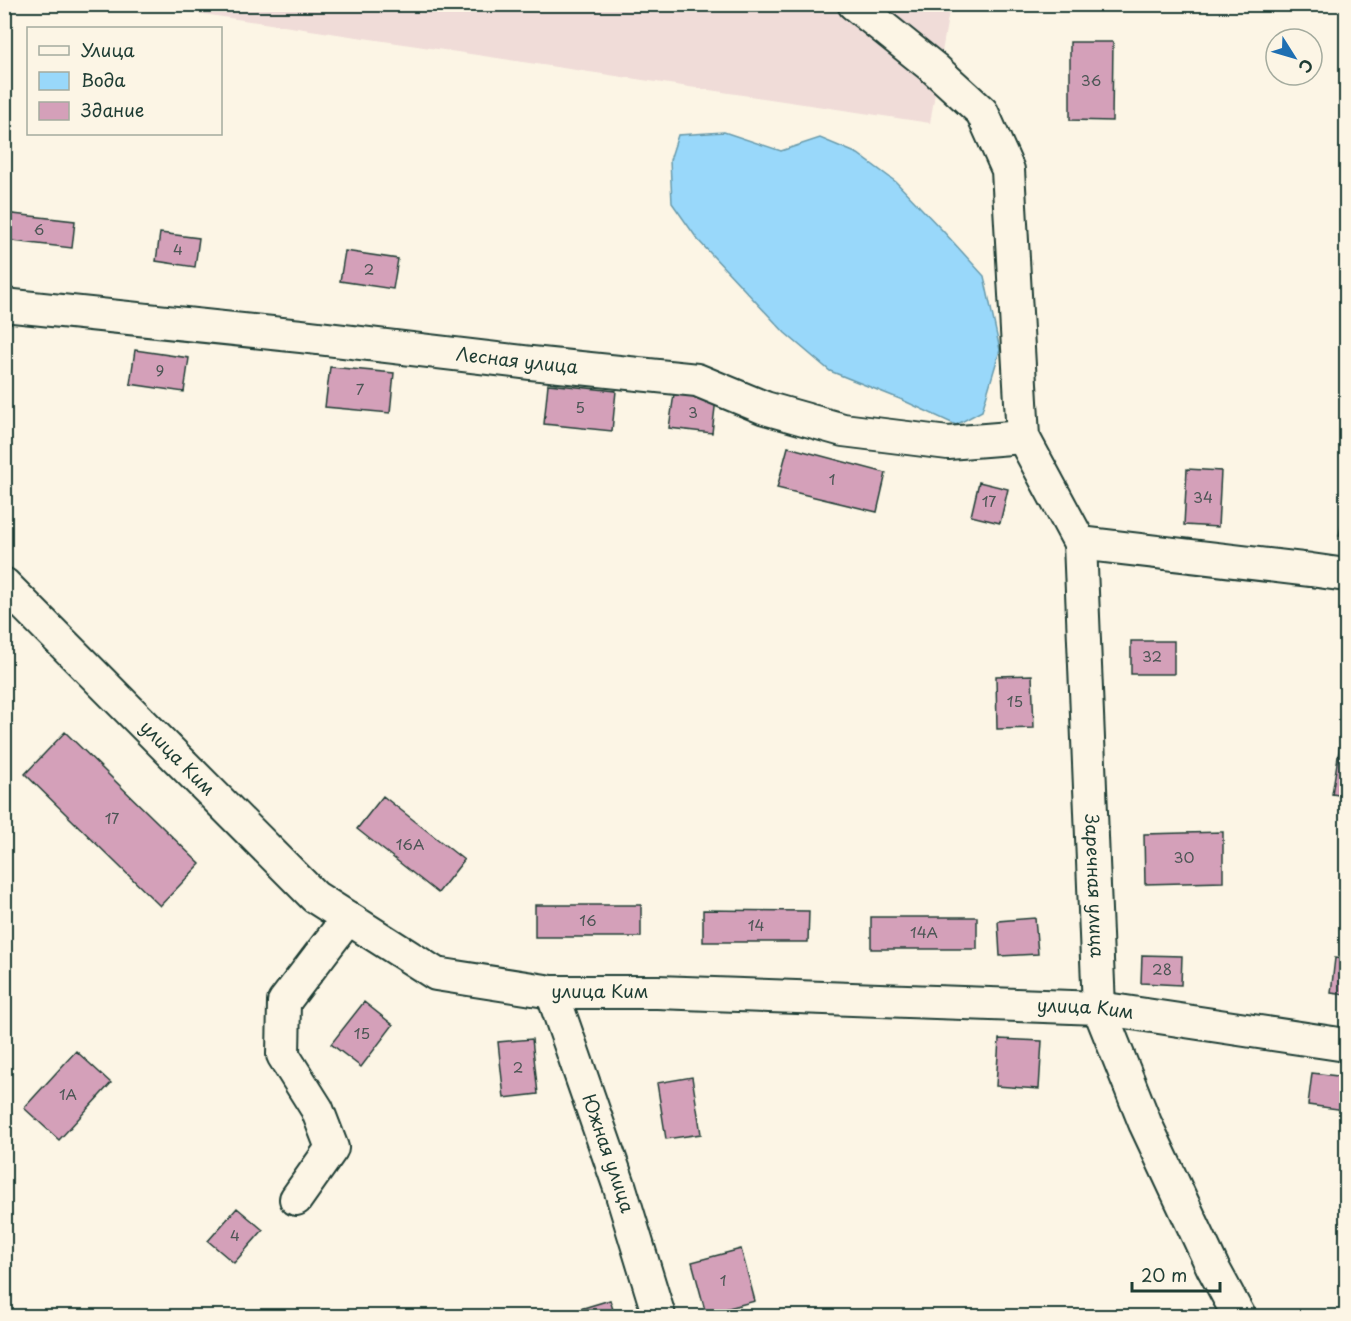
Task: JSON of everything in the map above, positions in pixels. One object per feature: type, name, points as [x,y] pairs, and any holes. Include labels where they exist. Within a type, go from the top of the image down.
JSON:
[{"type":"street","points":[[854,4],[935,69],[982,112],[1008,170],[1023,437]]},
{"type":"street","name":"Лесная улица","points":[[4,305],[697,380],[765,408],[843,430],[948,443],[1023,437]]},
{"type":"street","name":"Заречная улица","points":[[1023,437],[1080,543],[1099,1008],[1145,1123],[1213,1268],[1239,1317]]},
{"type":"street","points":[[1080,543],[1347,575]]},
{"type":"street","name":"улица Ким","points":[[4,584],[315,897],[435,974],[552,992],[669,993],[1099,1008],[1347,1045]]},
{"type":"street","points":[[296,1199],[332,1148],[316,1109],[283,1055],[284,1002],[348,918]]},
{"type":"street","name":"Южная улица","points":[[552,992],[620,1188],[659,1317]]},
{"type":"shaded area","points":[[143,5],[950,5],[930,123]]},
{"type":"water","points":[[724,132],[781,151],[820,138],[858,154],[896,182],[943,231],[984,276],[1000,350],[982,411],[956,425],[900,399],[830,371],[785,333],[698,240],[672,203],[670,160],[678,135]]},
{"type":"building","points":[[1070,42],[1113,42],[1112,121],[1070,120]]},
{"type":"building","points":[[4,213],[75,221],[72,248],[4,240]]},
{"type":"building","points":[[160,233],[199,238],[195,267],[156,261]]},
{"type":"building","points":[[345,251],[398,259],[393,289],[340,281]]},
{"type":"building","points":[[135,350],[189,358],[184,392],[130,384]]},
{"type":"building","points":[[4,361],[9,361],[4,404]]},
{"type":"building","points":[[330,367],[394,373],[390,413],[325,407]]},
{"type":"building","points":[[548,384],[616,391],[612,431],[544,424]]},
{"type":"building","points":[[674,394],[716,399],[712,433],[669,428]]},
{"type":"building","points":[[788,447],[886,473],[877,512],[777,488]]},
{"type":"building","points":[[1187,469],[1221,471],[1218,527],[1184,525]]},
{"type":"building","points":[[979,482],[1008,489],[1000,523],[971,516]]},
{"type":"building","points":[[1346,509],[1346,538],[1339,536]]},
{"type":"building","points":[[1131,641],[1174,641],[1174,674],[1131,674]]},
{"type":"building","points":[[1032,675],[1034,728],[997,729],[996,676]]},
{"type":"building","points":[[1346,707],[1346,796],[1332,794]]},
{"type":"building","points":[[65,732],[200,864],[160,906],[25,774]]},
{"type":"building","points":[[383,796],[464,860],[438,893],[357,829]]},
{"type":"building","points":[[1223,832],[1223,882],[1145,884],[1144,834]]},
{"type":"building","points":[[535,905],[641,905],[641,937],[535,937]]},
{"type":"building","points":[[703,910],[809,911],[808,942],[703,942]]},
{"type":"building","points":[[871,917],[977,917],[977,949],[871,949]]},
{"type":"building","points":[[1035,918],[1038,954],[1000,956],[998,921]]},
{"type":"building","points":[[1142,955],[1182,956],[1181,985],[1141,983]]},
{"type":"building","points":[[1335,958],[1346,959],[1346,995],[1331,993]]},
{"type":"building","points":[[364,1002],[393,1025],[361,1067],[331,1044]]},
{"type":"building","points":[[532,1039],[538,1094],[504,1098],[498,1042]]},
{"type":"building","points":[[999,1039],[1042,1041],[1039,1089],[996,1086]]},
{"type":"building","points":[[76,1051],[111,1083],[59,1140],[24,1108]]},
{"type":"building","points":[[1312,1073],[1346,1077],[1345,1110],[1308,1105]]},
{"type":"building","points":[[692,1077],[701,1134],[666,1139],[657,1083]]},
{"type":"building","points":[[237,1208],[263,1230],[234,1263],[208,1241]]},
{"type":"building","points":[[741,1249],[755,1301],[706,1314],[692,1262]]},
{"type":"building","points":[[610,1300],[615,1316],[569,1316],[567,1313]]}]
